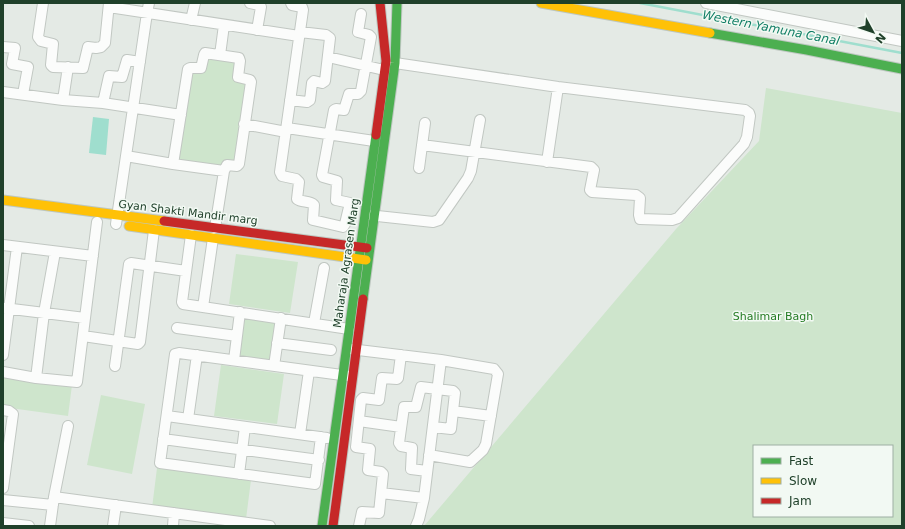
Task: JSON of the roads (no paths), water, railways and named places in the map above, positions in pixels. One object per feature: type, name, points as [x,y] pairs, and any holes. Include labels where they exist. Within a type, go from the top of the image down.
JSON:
[{"type":"street","points":[[43,3],[38,37],[41,41],[53,44],[54,47],[51,62],[53,67],[83,68],[88,47],[96,48],[104,46],[109,5],[148,8],[191,20],[257,30],[328,36],[330,40],[325,81],[322,83],[314,81],[312,83],[309,101],[290,100]]},
{"type":"street","points":[[191,20],[195,3]]},
{"type":"street","points":[[250,3],[261,7],[257,30]]},
{"type":"street","points":[[291,3],[292,5],[303,8],[281,174],[284,177],[296,179],[299,182],[297,199],[311,202],[314,205],[312,220],[343,227],[345,226],[350,203],[336,199],[337,181],[322,176],[334,110],[344,110],[349,94],[358,94],[360,92],[371,37],[358,32],[361,14]]},
{"type":"street","name":"Maharaja Agrasen Marg","points":[[322,526],[386,61],[380,3]]},
{"type":"street","name":"Maharaja Agrasen Marg","points":[[333,526],[395,62],[397,3]]},
{"type":"street","points":[[540,3],[807,50],[902,69]]},
{"type":"street","points":[[706,3],[902,41]]},
{"type":"street","points":[[3,372],[36,378],[77,382],[93,256],[109,221],[126,156],[148,8]]},
{"type":"street","points":[[220,55],[224,25]]},
{"type":"street","points":[[3,47],[15,48],[12,64],[28,67],[23,94]]},
{"type":"street","points":[[173,164],[188,69],[201,68],[205,53],[239,58],[238,77],[251,81],[239,164],[237,166],[227,165],[224,171],[215,228]]},
{"type":"street","points":[[328,57],[384,70]]},
{"type":"street","points":[[103,103],[109,76],[122,77],[127,60],[140,62]]},
{"type":"street","points":[[395,62],[558,87],[745,110],[750,116],[744,144],[678,218],[674,220],[642,220],[639,218],[640,198],[638,196],[593,193],[590,190],[594,170],[592,168],[422,145]]},
{"type":"street","points":[[63,100],[68,67]]},
{"type":"street","points":[[547,162],[558,87]]},
{"type":"street","points":[[3,92],[63,100],[103,103],[181,115]]},
{"type":"street","points":[[364,215],[432,222],[439,220],[468,178],[473,164],[480,120]]},
{"type":"street","points":[[419,168],[425,123]]},
{"type":"street","points":[[244,124],[374,141]]},
{"type":"street","points":[[126,156],[224,171]]},
{"type":"street","name":"Gyan Shakti Mandir marg","points":[[3,200],[154,230],[368,260]]},
{"type":"street","name":"Gyan Shakti Mandir marg","points":[[3,208],[109,221],[215,228],[370,248]]},
{"type":"street","points":[[83,336],[138,344],[140,342],[154,230]]},
{"type":"street","points":[[191,235],[182,303],[184,305],[349,329]]},
{"type":"street","points":[[203,307],[213,238]]},
{"type":"street","points":[[3,245],[93,256]]},
{"type":"street","points":[[3,355],[6,308],[18,247]]},
{"type":"street","points":[[36,378],[44,313],[55,252]]},
{"type":"street","points":[[115,366],[128,265],[131,263],[186,271]]},
{"type":"street","points":[[314,323],[324,268]]},
{"type":"street","points":[[6,308],[85,318]]},
{"type":"street","points":[[234,360],[240,312]]},
{"type":"street","points":[[274,366],[281,318]]},
{"type":"street","points":[[177,328],[237,336]]},
{"type":"street","points":[[277,343],[332,350]]},
{"type":"street","points":[[346,348],[441,360],[495,370],[498,374],[486,444],[483,450],[471,462],[429,456]]},
{"type":"street","points":[[321,437],[315,484],[160,463],[175,354],[179,352],[353,377]]},
{"type":"street","points":[[188,419],[197,355]]},
{"type":"street","points":[[359,526],[362,512],[379,513],[383,473],[368,470],[370,450],[356,447],[362,399],[379,400],[382,378],[398,378],[401,355]]},
{"type":"street","points":[[416,526],[424,498],[441,360]]},
{"type":"street","points":[[300,434],[309,371]]},
{"type":"street","points":[[427,471],[410,468],[413,449],[411,447],[399,445],[404,407],[416,407],[420,388],[455,393],[451,429],[433,427]]},
{"type":"street","points":[[3,410],[9,411],[12,414],[3,488]]},
{"type":"street","points":[[453,411],[491,416]]},
{"type":"street","points":[[167,416],[334,439]]},
{"type":"street","points":[[359,421],[401,427]]},
{"type":"street","points":[[50,526],[53,501],[68,426]]},
{"type":"street","points":[[239,474],[244,427]]},
{"type":"street","points":[[163,440],[319,460]]},
{"type":"street","points":[[381,493],[424,498]]},
{"type":"street","points":[[3,500],[53,501],[116,505],[241,524],[270,526]]},
{"type":"street","points":[[113,526],[116,505]]},
{"type":"street","points":[[173,526],[174,513]]},
{"type":"street","points":[[3,524],[29,526]]},
{"type":"waterway","name":"Western Yamuna Canal","points":[[640,3],[902,53]]},
{"type":"park label","name":"Shalimar Bagh","points":[[773,316]]}]
